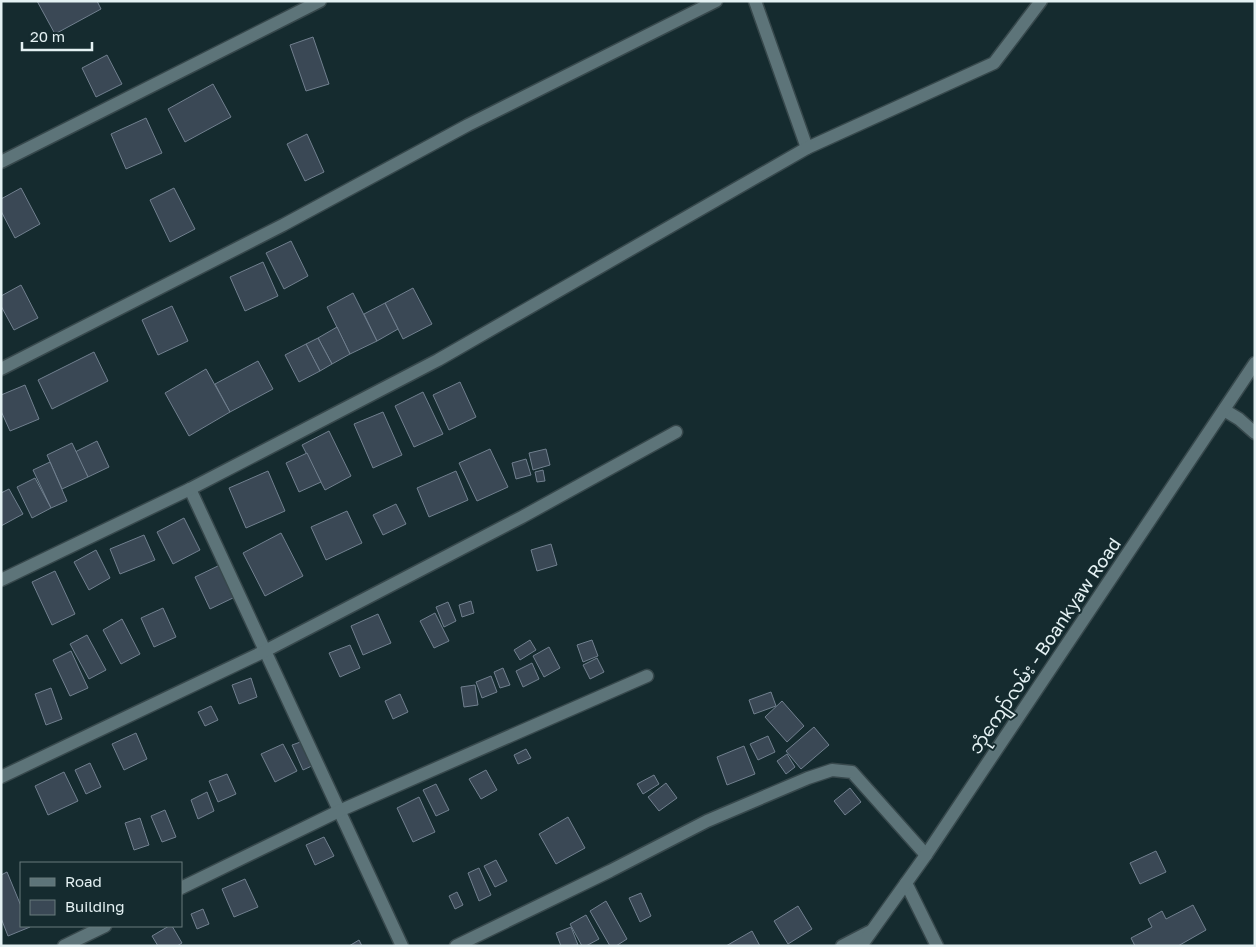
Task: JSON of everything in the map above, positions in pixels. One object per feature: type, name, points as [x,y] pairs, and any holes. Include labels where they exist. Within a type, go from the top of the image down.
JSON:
[{"type":"street","points":[[1,162],[320,1]]},
{"type":"street","points":[[1,369],[283,226],[468,125],[716,1]]},
{"type":"street","points":[[754,1],[807,148]]},
{"type":"street","points":[[1,580],[190,489],[438,360],[807,148],[994,63],[1041,1]]},
{"type":"street","name":"ဘုံကျော်လမ်း - Boankyaw Road","points":[[861,946],[926,855],[1255,364]]},
{"type":"street","points":[[1224,410],[1240,419],[1255,433]]},
{"type":"street","points":[[1,777],[265,651],[522,517],[676,432]]},
{"type":"street","points":[[190,489],[402,946]]},
{"type":"street","points":[[182,888],[339,811],[647,676]]},
{"type":"street","points":[[456,946],[610,871],[707,821],[808,778],[832,770],[852,772],[926,855]]},
{"type":"street","points":[[906,884],[937,946]]},
{"type":"street","points":[[64,946],[103,927]]},
{"type":"street","points":[[842,946],[871,931]]},
{"type":"building","points":[[37,1],[97,1],[101,9],[55,34]]},
{"type":"building","points":[[313,37],[329,84],[306,91],[290,45]]},
{"type":"building","points":[[107,55],[122,84],[96,97],[82,68]]},
{"type":"building","points":[[213,84],[231,117],[185,142],[168,109]]},
{"type":"building","points":[[146,118],[162,153],[126,169],[111,134]]},
{"type":"building","points":[[307,134],[324,172],[305,181],[287,144]]},
{"type":"building","points":[[21,188],[40,224],[15,238],[1,211],[1,199]]},
{"type":"building","points":[[174,188],[195,229],[170,242],[150,200]]},
{"type":"building","points":[[291,241],[308,276],[284,289],[266,253]]},
{"type":"building","points":[[263,262],[278,296],[245,311],[230,277]]},
{"type":"building","points":[[21,285],[38,318],[14,330],[1,306],[1,296]]},
{"type":"building","points":[[413,288],[432,324],[403,339],[385,303]]},
{"type":"building","points":[[353,293],[377,341],[350,354],[327,307]]},
{"type":"building","points":[[385,303],[398,329],[377,341],[364,314]]},
{"type":"building","points":[[172,306],[188,341],[158,355],[142,320]]},
{"type":"building","points":[[337,327],[350,354],[332,364],[318,338]]},
{"type":"building","points":[[318,338],[332,364],[320,371],[306,344]]},
{"type":"building","points":[[306,344],[320,371],[299,382],[285,355]]},
{"type":"building","points":[[94,352],[108,381],[52,409],[38,380]]},
{"type":"building","points":[[258,361],[273,389],[230,412],[215,384]]},
{"type":"building","points":[[206,369],[230,412],[189,436],[165,393]]},
{"type":"building","points":[[460,382],[476,417],[449,430],[433,395]]},
{"type":"building","points":[[25,385],[39,419],[10,431],[1,411],[1,395]]},
{"type":"building","points":[[423,392],[443,434],[414,447],[395,406]]},
{"type":"building","points":[[383,412],[402,455],[373,468],[354,424]]},
{"type":"building","points":[[329,431],[351,476],[325,490],[302,445]]},
{"type":"building","points":[[97,441],[109,467],[88,477],[75,452]]},
{"type":"building","points":[[72,443],[88,477],[62,489],[47,455]]},
{"type":"building","points":[[490,449],[508,487],[477,501],[459,463]]},
{"type":"building","points":[[546,449],[550,465],[533,470],[529,453]]},
{"type":"building","points":[[307,453],[321,482],[299,492],[286,463]]},
{"type":"building","points":[[526,459],[531,475],[516,479],[512,463]]},
{"type":"building","points":[[50,462],[67,501],[51,508],[33,470]]},
{"type":"building","points":[[543,470],[545,481],[537,482],[535,472]]},
{"type":"building","points":[[268,471],[285,511],[246,528],[229,488]]},
{"type":"building","points":[[456,471],[468,500],[429,517],[417,488]]},
{"type":"building","points":[[35,478],[51,508],[32,518],[17,487]]},
{"type":"building","points":[[9,489],[23,514],[1,526],[1,493]]},
{"type":"building","points":[[396,504],[406,524],[383,535],[373,515]]},
{"type":"building","points":[[347,511],[362,543],[326,560],[311,527]]},
{"type":"building","points":[[184,518],[200,550],[173,564],[157,532]]},
{"type":"building","points":[[281,533],[303,576],[265,596],[243,553]]},
{"type":"building","points":[[144,535],[155,560],[120,574],[110,549]]},
{"type":"building","points":[[551,544],[557,565],[537,571],[531,550]]},
{"type":"building","points":[[96,550],[110,578],[89,590],[74,562]]},
{"type":"building","points":[[220,565],[235,597],[210,609],[195,577]]},
{"type":"building","points":[[55,571],[75,614],[52,625],[32,582]]},
{"type":"building","points":[[471,601],[474,613],[462,617],[459,605]]},
{"type":"building","points":[[448,602],[456,621],[444,627],[436,607]]},
{"type":"building","points":[[163,608],[176,637],[154,647],[141,618]]},
{"type":"building","points":[[435,613],[449,641],[434,648],[420,621]]},
{"type":"building","points":[[378,614],[391,643],[363,655],[351,626]]},
{"type":"building","points":[[122,619],[140,654],[121,664],[103,630]]},
{"type":"building","points":[[87,635],[106,670],[89,679],[70,644]]},
{"type":"building","points":[[530,640],[536,650],[520,660],[514,650]]},
{"type":"building","points":[[592,640],[598,656],[583,662],[577,645]]},
{"type":"building","points":[[350,645],[360,668],[340,677],[329,653]]},
{"type":"building","points":[[549,647],[560,668],[544,677],[533,656]]},
{"type":"building","points":[[71,651],[88,688],[70,696],[53,660]]},
{"type":"building","points":[[597,658],[604,672],[590,679],[583,665]]},
{"type":"building","points":[[532,663],[539,679],[523,687],[516,671]]},
{"type":"building","points":[[503,668],[510,685],[500,688],[494,672]]},
{"type":"building","points":[[491,676],[497,692],[482,698],[476,682]]},
{"type":"building","points":[[251,678],[257,697],[239,704],[232,685]]},
{"type":"building","points":[[475,685],[478,705],[464,707],[461,687]]},
{"type":"building","points":[[51,688],[62,719],[46,725],[35,694]]},
{"type":"building","points":[[771,692],[776,706],[754,714],[749,700]]},
{"type":"building","points":[[400,694],[408,712],[393,719],[385,701]]},
{"type":"building","points":[[782,701],[804,726],[787,742],[765,717]]},
{"type":"building","points":[[211,706],[218,720],[205,726],[198,712]]},
{"type":"building","points":[[814,727],[829,745],[801,769],[786,751]]},
{"type":"building","points":[[136,733],[147,759],[124,770],[112,744]]},
{"type":"building","points":[[768,736],[775,752],[758,760],[750,744]]},
{"type":"building","points":[[306,740],[316,764],[303,770],[292,745]]},
{"type":"building","points":[[283,744],[297,771],[275,782],[261,754]]},
{"type":"building","points":[[744,746],[755,774],[727,785],[717,757]]},
{"type":"building","points":[[526,749],[531,758],[518,764],[514,755]]},
{"type":"building","points":[[787,754],[795,767],[786,774],[777,761]]},
{"type":"building","points":[[90,763],[101,787],[86,794],[75,770]]},
{"type":"building","points":[[486,770],[497,790],[481,799],[469,779]]},
{"type":"building","points":[[64,772],[78,801],[48,815],[35,786]]},
{"type":"building","points":[[227,774],[236,794],[218,802],[209,781]]},
{"type":"building","points":[[654,775],[659,784],[643,794],[637,784]]},
{"type":"building","points":[[666,783],[677,798],[659,811],[648,797]]},
{"type":"building","points":[[436,784],[449,810],[436,816],[423,790]]},
{"type":"building","points":[[850,788],[861,802],[845,815],[834,801]]},
{"type":"building","points":[[207,792],[214,811],[198,819],[191,800]]},
{"type":"building","points":[[419,797],[435,832],[413,842],[397,808]]},
{"type":"building","points":[[165,810],[176,837],[162,842],[151,816]]},
{"type":"building","points":[[568,817],[585,848],[556,864],[539,834]]},
{"type":"building","points":[[140,818],[149,845],[134,850],[125,823]]},
{"type":"building","points":[[324,837],[334,856],[315,865],[306,845]]},
{"type":"building","points":[[1156,851],[1166,872],[1140,884],[1130,863]]},
{"type":"building","points":[[496,860],[507,881],[495,887],[484,866]]},
{"type":"building","points":[[479,868],[491,895],[479,901],[468,873]]},
{"type":"building","points":[[7,872],[20,904],[20,927],[30,927],[8,936],[1,918],[1,875]]},
{"type":"building","points":[[245,879],[258,907],[234,917],[222,889]]},
{"type":"building","points":[[457,892],[463,905],[455,909],[449,896]]},
{"type":"building","points":[[641,893],[651,916],[640,922],[629,898]]},
{"type":"building","points":[[606,901],[627,939],[616,946],[610,946],[590,911]]},
{"type":"building","points":[[1193,905],[1206,930],[1178,946],[1135,946],[1131,938],[1152,927],[1148,919],[1162,911],[1166,919]]},
{"type":"building","points":[[798,906],[812,929],[788,944],[774,921]]},
{"type":"building","points":[[203,909],[209,924],[197,929],[191,914]]},
{"type":"building","points":[[586,915],[599,939],[586,946],[582,946],[570,924]]},
{"type":"building","points":[[167,927],[173,927],[182,943],[177,946],[158,946],[152,936]]},
{"type":"building","points":[[571,927],[578,945],[561,946],[556,933]]},
{"type":"building","points":[[752,931],[760,946],[726,946]]},
{"type":"building","points":[[359,940],[362,946],[349,946]]}]
